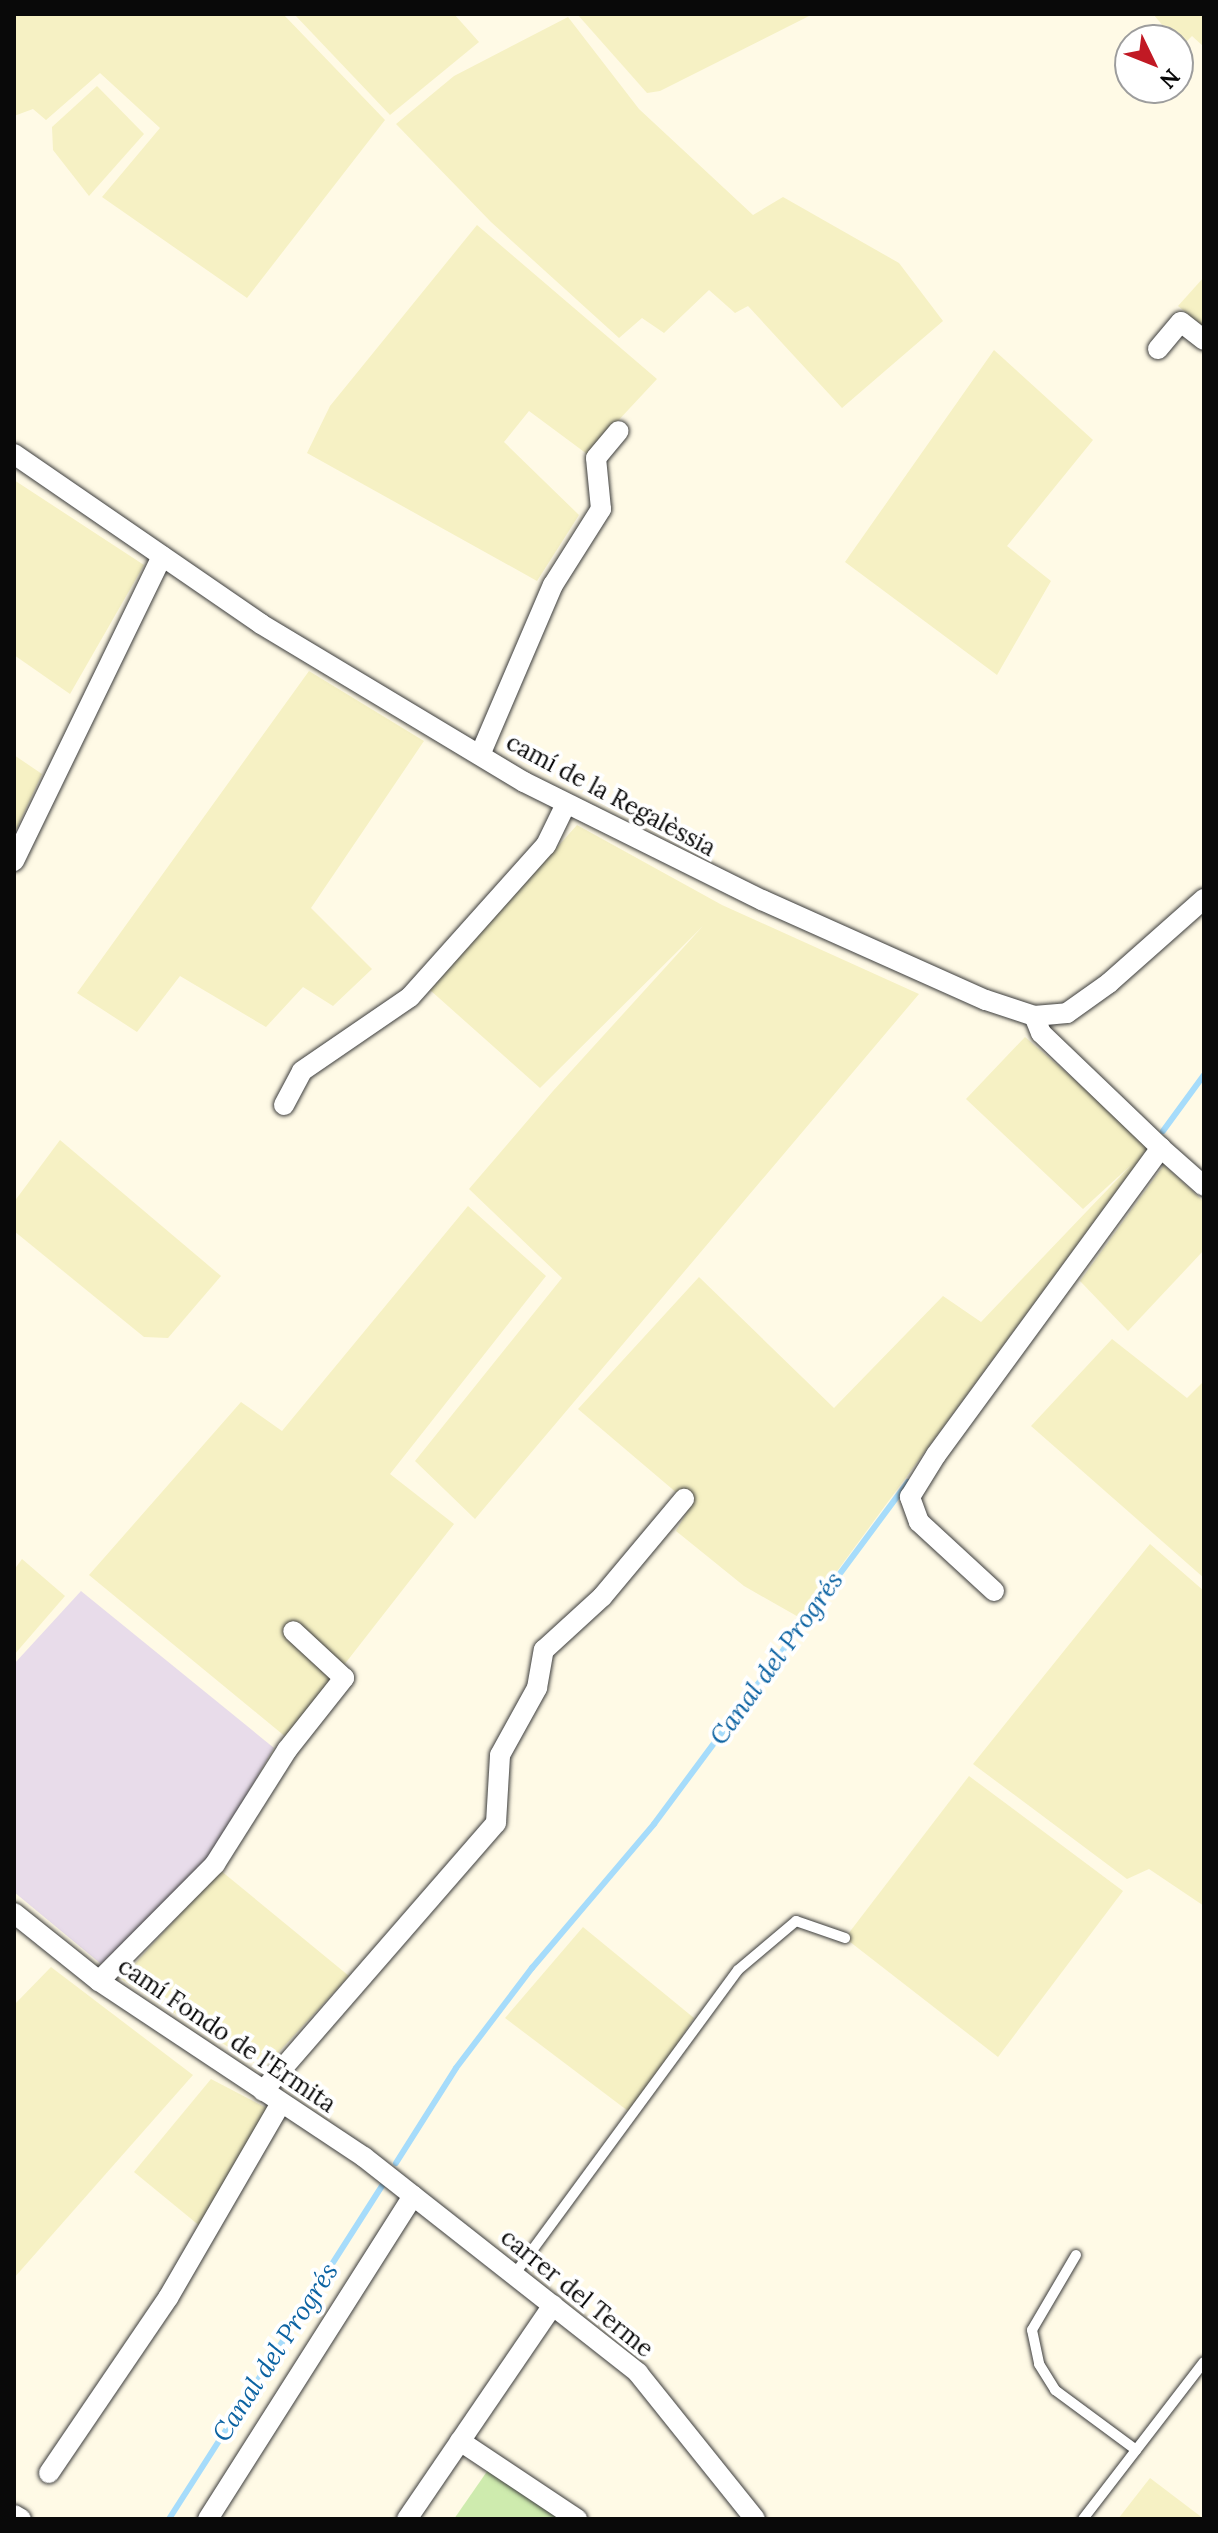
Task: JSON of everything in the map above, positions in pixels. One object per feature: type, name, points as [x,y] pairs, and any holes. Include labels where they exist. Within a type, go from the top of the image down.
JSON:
[{"type":"street","points":[[1158,349],[1181,322],[1204,340]]},
{"type":"street","points":[[480,755],[553,585],[601,509],[596,458],[619,431]]},
{"type":"street","name":"camí de la Regalèssia","points":[[14,454],[261,624],[566,804],[776,907],[986,1000],[1034,1016],[1067,1013],[1109,983],[1204,899]]},
{"type":"street","points":[[14,861],[162,556]]},
{"type":"street","points":[[284,1105],[302,1071],[410,997],[546,845],[566,804]]},
{"type":"street","points":[[1034,1016],[1041,1033],[1204,1186]]},
{"type":"street","points":[[994,1591],[919,1522],[910,1497],[936,1455],[1161,1148]]},
{"type":"street","points":[[49,2473],[168,2298],[272,2097],[496,1823],[500,1755],[537,1688],[544,1650],[602,1597],[684,1499]]},
{"type":"street","points":[[99,1981],[215,1864],[287,1750],[344,1678],[293,1631]]},
{"type":"street","name":"camí Fondo de l'Ermita","points":[[14,1913],[99,1981],[364,2157],[413,2196]]},
{"type":"street","points":[[208,2519],[413,2196]]},
{"type":"street","name":"carrer del Terme","points":[[413,2196],[638,2373],[755,2519]]},
{"type":"street","points":[[407,2519],[553,2305]]},
{"type":"street","points":[[460,2441],[577,2519]]},
{"type":"street","points":[[14,2515],[21,2519]]},
{"type":"lane","points":[[514,2275],[738,1970],[796,1921],[845,1938]]},
{"type":"lane","points":[[1076,2255],[1032,2330],[1043,2377],[1055,2390],[1136,2450]]},
{"type":"lane","points":[[1083,2519],[1204,2362]]},
{"type":"shaded area","points":[[14,14],[283,14],[385,120],[247,298],[102,197],[160,128],[100,73],[46,120],[33,109],[14,116]]},
{"type":"shaded area","points":[[294,14],[454,14],[479,42],[390,115]]},
{"type":"shaded area","points":[[577,14],[813,14],[660,91],[647,93]]},
{"type":"shaded area","points":[[1153,14],[1204,14],[1204,47],[1194,38],[1194,24],[1161,24]]},
{"type":"shaded area","points":[[568,17],[639,109],[753,215],[783,197],[899,263],[943,321],[842,408],[748,306],[735,313],[709,290],[664,333],[642,318],[619,338],[491,222],[396,124],[454,76]]},
{"type":"shaded area","points":[[97,86],[144,134],[89,196],[53,150],[52,127]]},
{"type":"shaded area","points":[[477,225],[657,379],[587,454],[529,411],[504,442],[579,515],[537,581],[307,453],[330,406]]},
{"type":"shaded area","points":[[1204,277],[1204,327],[1178,306]]},
{"type":"shaded area","points":[[994,350],[1093,440],[1007,546],[1051,581],[997,675],[845,562]]},
{"type":"shaded area","points":[[14,480],[144,565],[70,694],[14,655]]},
{"type":"shaded area","points":[[309,671],[424,741],[311,908],[372,969],[333,1006],[303,987],[266,1027],[180,976],[137,1032],[77,993]]},
{"type":"shaded area","points":[[14,755],[42,774],[14,834]]},
{"type":"shaded area","points":[[577,825],[722,905],[919,994],[475,1519],[415,1461],[562,1278],[469,1189],[703,926],[540,1088],[430,990]]},
{"type":"shaded area","points":[[1025,1037],[1150,1145],[802,1619],[744,1586],[676,1531],[691,1505],[578,1409],[699,1277],[834,1408],[943,1296],[981,1322],[1131,1165],[1083,1209],[966,1099]]},
{"type":"shaded area","points":[[60,1140],[221,1276],[168,1338],[144,1337],[14,1231],[14,1202]]},
{"type":"shaded area","points":[[1164,1165],[1204,1202],[1204,1250],[1128,1331],[1080,1281]]},
{"type":"shaded area","points":[[468,1206],[546,1276],[390,1474],[454,1524],[287,1738],[89,1575],[241,1402],[282,1431]]},
{"type":"shaded area","points":[[1112,1339],[1187,1398],[1204,1381],[1204,1578],[1031,1426]]},
{"type":"shaded area","points":[[1150,1544],[1204,1591],[1204,1906],[1149,1869],[1127,1879],[973,1764]]},
{"type":"shaded area","points":[[22,1559],[65,1596],[14,1655],[14,1570]]},
{"type":"shaded area","points":[[81,1591],[274,1748],[209,1859],[101,1964],[14,1892],[14,1664]]},
{"type":"shaded area","points":[[969,1776],[1123,1891],[998,2057],[845,1938]]},
{"type":"shaded area","points":[[220,1870],[349,1976],[263,2069],[121,1979]]},
{"type":"shaded area","points":[[583,1927],[694,2018],[632,2114],[505,2018]]},
{"type":"shaded area","points":[[51,1967],[193,2075],[14,2278],[14,2005]]},
{"type":"shaded area","points":[[211,2079],[278,2114],[201,2227],[134,2172]]},
{"type":"shaded area","points":[[1150,2478],[1204,2519],[1118,2519]]},
{"type":"green space","points":[[488,2470],[561,2519],[454,2519]]},
{"type":"waterway","name":"Canal del Progrés","points":[[1163,1131],[1204,1075]]},
{"type":"waterway","name":"Canal del Progrés","points":[[396,2163],[456,2068],[532,1968],[654,1824],[908,1482]]},
{"type":"waterway","name":"Canal del Progrés","points":[[169,2519],[382,2186]]}]
